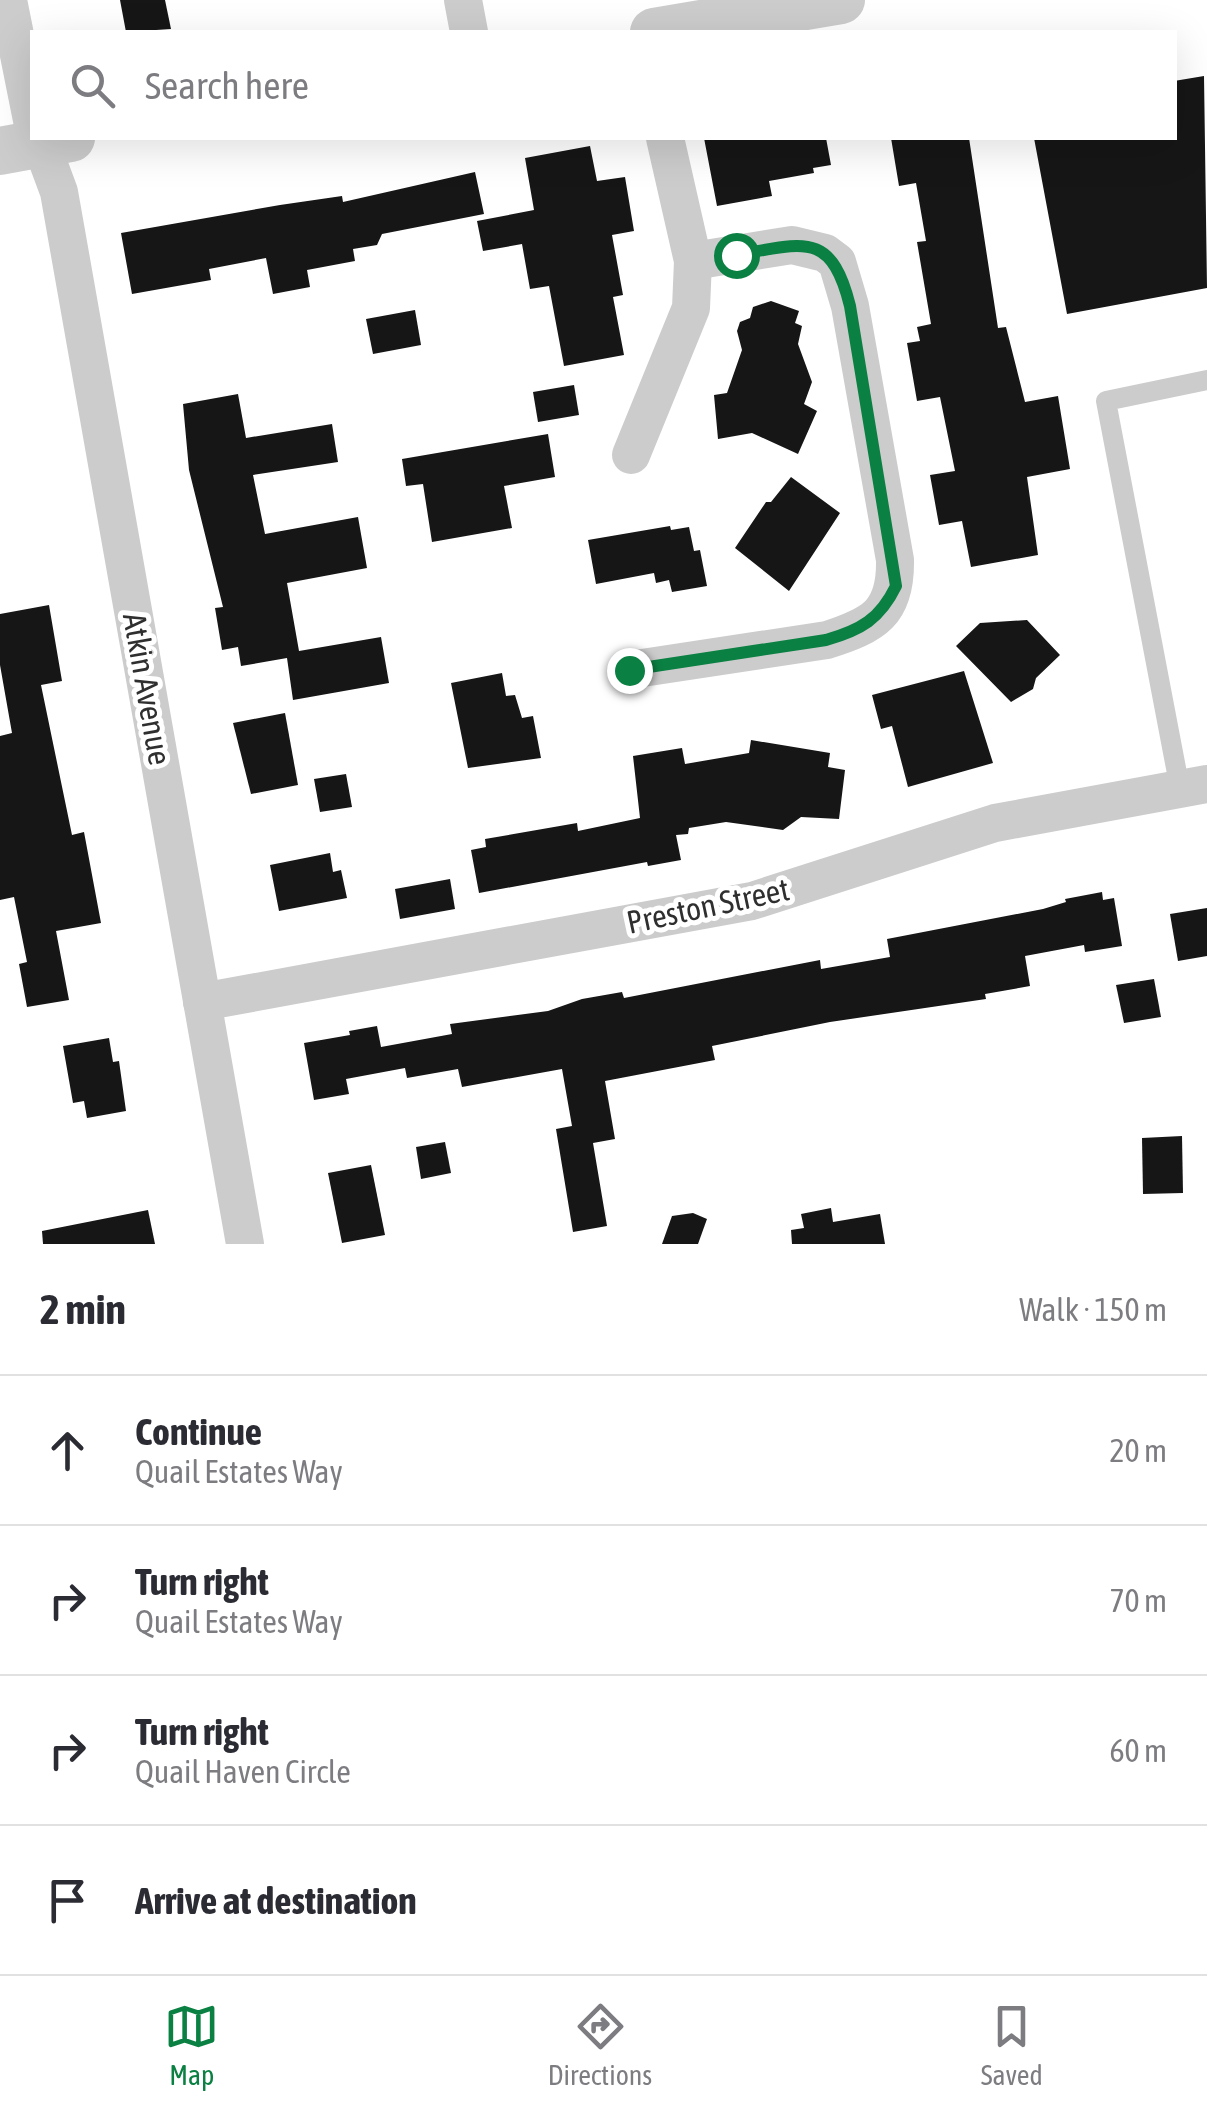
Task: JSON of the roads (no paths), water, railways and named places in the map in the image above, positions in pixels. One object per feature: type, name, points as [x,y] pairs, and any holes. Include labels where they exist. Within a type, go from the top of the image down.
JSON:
[{"type":"street","name":"Atkin Avenue","points":[[8,0],[30,105]]},
{"type":"street","points":[[463,0],[469,30]]},
{"type":"street","points":[[666,30],[839,0]]},
{"type":"street","name":"Atkin Avenue","points":[[38,140],[59,192],[244,1244]]},
{"type":"street","points":[[631,456],[691,308],[693,261],[665,140]]},
{"type":"street","points":[[629,670],[826,640],[857,631],[883,612],[896,586],[895,560],[850,306],[837,262],[825,253],[792,246],[693,261]]},
{"type":"street","name":"Preston Street","points":[[202,1002],[752,901],[995,823],[1194,786]]},
{"type":"lane","points":[[1194,786],[1106,401],[1207,380]]}]
